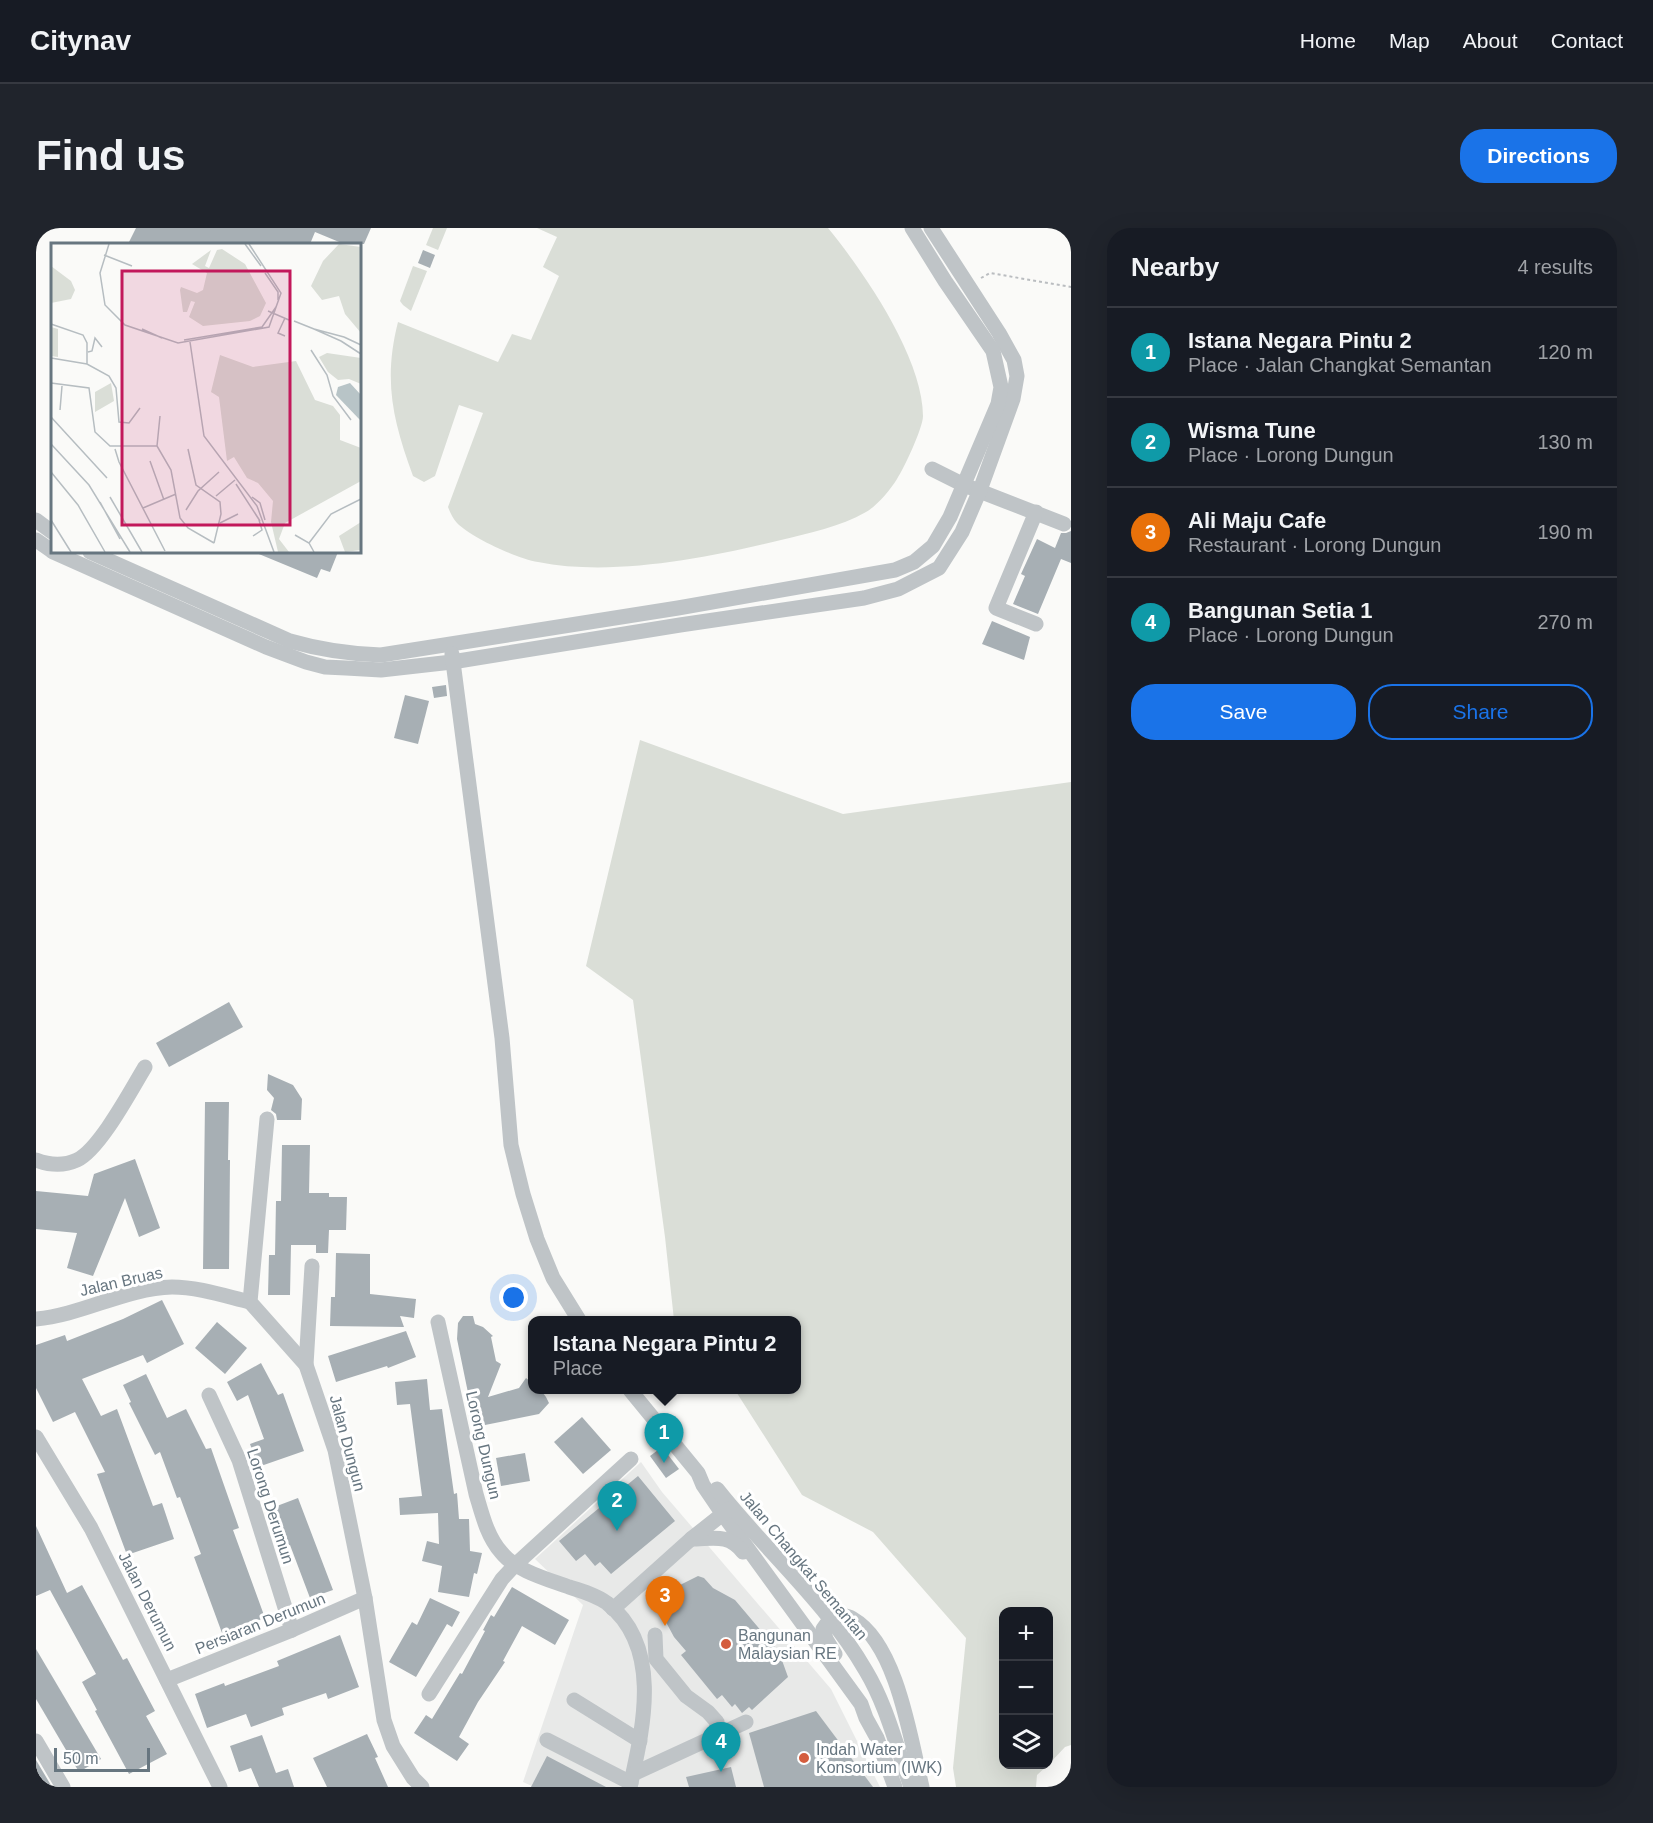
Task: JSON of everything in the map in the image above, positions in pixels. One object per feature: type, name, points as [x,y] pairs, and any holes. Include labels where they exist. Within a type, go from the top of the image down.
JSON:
[{"type":"street","points":[[94,554],[290,641],[320,650],[381,655],[451,646],[896,570],[914,562],[933,546],[950,517],[998,404],[1001,387],[993,351],[912,228]]},
{"type":"street","points":[[57,554],[219,627],[306,662],[325,667],[381,670],[453,662],[881,595],[898,589],[939,568],[962,532],[1013,399],[1017,376],[1014,360],[999,333],[931,228]]},
{"type":"street","points":[[932,470],[1064,524]]},
{"type":"street","points":[[1036,512],[996,608],[1036,624]]},
{"type":"street","points":[[36,520],[51,531]]},
{"type":"street","points":[[36,540],[51,551]]},
{"type":"street","points":[[451,646],[502,1038],[511,1145],[537,1239],[553,1278],[577,1316]]},
{"type":"street","points":[[36,1160],[59,1165],[78,1159],[102,1136],[145,1067]]},
{"type":"street","points":[[250,1302],[267,1119]]},
{"type":"street","points":[[306,1365],[312,1266]]},
{"type":"street","name":"Jalan Bruas","points":[[36,1318],[149,1290],[171,1287],[191,1288],[250,1302]]},
{"type":"street","name":"Jalan Dungun","points":[[250,1302],[306,1365],[335,1450],[365,1598],[384,1720],[393,1746],[413,1778],[422,1787]]},
{"type":"street","name":"Lorong Dungun","points":[[438,1323],[483,1518],[501,1553],[515,1565],[596,1597],[613,1609],[654,1659],[632,1781]]},
{"type":"street","name":"Jalan Changkat Semantan","points":[[634,1394],[695,1469],[710,1480],[776,1588],[863,1711],[877,1738],[895,1787]]},
{"type":"street","name":"Lorong Derumun","points":[[209,1395],[239,1460],[292,1630]]},
{"type":"street","name":"Jalan Derumun","points":[[36,1437],[91,1528],[220,1787]]},
{"type":"street","points":[[429,1694],[492,1593],[515,1565],[631,1459]]},
{"type":"street","points":[[613,1609],[727,1510]]},
{"type":"street","name":"Jalan Changkat Semantan","points":[[727,1510],[830,1619],[867,1672],[880,1700],[911,1787]]},
{"type":"street","name":"Jalan Changkat Semantan","points":[[691,1539],[726,1538],[736,1543],[766,1580],[776,1588]]},
{"type":"street","name":"Persiaran Derumun","points":[[167,1680],[365,1598]]},
{"type":"street","points":[[888,1787],[847,1671],[826,1639],[823,1629],[830,1619],[841,1615],[857,1621],[867,1629],[882,1652],[901,1697],[922,1787]]},
{"type":"street","points":[[655,1635],[654,1659],[686,1696],[708,1712],[717,1722]]},
{"type":"street","points":[[574,1700],[640,1741]]},
{"type":"street","points":[[547,1740],[632,1781],[746,1722]]},
{"type":"street","points":[[36,1741],[63,1787]]},
{"type":"path","points":[[968,286],[990,273],[1071,287]]},
{"type":"shaded area","points":[[433,228],[447,228],[438,250],[426,245]]},
{"type":"shaded area","points":[[537,228],[828,228],[858,268],[889,317],[913,368],[920,393],[923,416],[920,429],[913,448],[891,488],[870,509],[835,526],[752,547],[660,563],[597,567],[538,562],[495,547],[464,529],[454,520],[448,507],[483,413],[459,405],[435,476],[424,482],[413,476],[400,437],[392,400],[391,363],[398,322],[498,362],[512,334],[531,340],[559,276],[543,267],[557,237]]},
{"type":"shaded area","points":[[413,266],[427,271],[411,311],[400,301]]},
{"type":"shaded area","points":[[640,740],[843,814],[1071,782],[1071,1745],[1065,1747],[1053,1760],[1053,1607],[999,1607],[999,1769],[1044,1769],[1037,1775],[1036,1787],[956,1787],[953,1768],[966,1638],[873,1532],[802,1495],[738,1394],[801,1394],[801,1316],[674,1316],[633,1000],[586,966]]},
{"type":"shaded area","points":[[641,1462],[662,1492],[831,1689],[880,1787],[534,1787],[523,1782],[583,1605],[535,1559]]},
{"type":"building","points":[[136,228],[371,228],[364,244],[342,243],[315,232],[310,243],[128,243]]},
{"type":"building","points":[[423,250],[435,255],[430,268],[418,263]]},
{"type":"building","points":[[1071,531],[1071,563],[1061,559],[1038,614],[1013,604],[1025,576],[1021,574],[1037,539],[1055,548],[1061,533]]},
{"type":"building","points":[[259,554],[337,554],[330,572],[321,569],[317,578]]},
{"type":"building","points":[[992,621],[1030,637],[1024,660],[982,644]]},
{"type":"building","points":[[446,685],[447,696],[434,698],[432,687]]},
{"type":"building","points":[[405,695],[429,701],[418,744],[394,738]]},
{"type":"building","points":[[229,1002],[243,1027],[169,1067],[156,1043]]},
{"type":"building","points":[[268,1074],[293,1085],[302,1099],[301,1120],[277,1120],[276,1114],[271,1110],[274,1098],[267,1090]]},
{"type":"building","points":[[205,1102],[229,1102],[229,1269],[203,1269]]},
{"type":"building","points":[[282,1145],[310,1145],[309,1193],[329,1193],[329,1197],[347,1197],[346,1230],[329,1230],[328,1253],[316,1253],[316,1245],[291,1245],[290,1295],[268,1295],[269,1255],[275,1255],[276,1201],[281,1201]]},
{"type":"building","points":[[135,1159],[160,1228],[139,1237],[125,1198],[93,1276],[67,1268],[77,1233],[36,1229],[36,1191],[88,1196],[94,1174]]},
{"type":"building","points":[[336,1253],[370,1254],[370,1294],[416,1299],[414,1318],[400,1316],[404,1327],[330,1326],[331,1297],[335,1297]]},
{"type":"building","points":[[162,1300],[184,1344],[147,1363],[143,1355],[82,1379],[101,1416],[117,1409],[153,1506],[162,1503],[174,1539],[127,1555],[97,1474],[105,1472],[75,1412],[53,1422],[36,1388],[36,1345],[65,1335],[67,1341],[123,1319]]},
{"type":"building","points":[[463,1316],[473,1316],[475,1324],[483,1327],[493,1336],[491,1337],[496,1361],[501,1364],[488,1397],[519,1388],[526,1378],[528,1394],[544,1394],[549,1403],[539,1414],[475,1427],[457,1339],[458,1323]]},
{"type":"building","points":[[217,1322],[247,1348],[225,1374],[195,1348]]},
{"type":"building","points":[[406,1331],[416,1357],[388,1368],[387,1366],[336,1382],[328,1356]]},
{"type":"building","points":[[261,1363],[278,1395],[283,1393],[304,1451],[258,1467],[250,1444],[264,1439],[248,1395],[237,1401],[227,1382]]},
{"type":"building","points":[[146,1374],[167,1418],[186,1409],[206,1449],[211,1448],[239,1528],[233,1530],[265,1618],[222,1633],[194,1557],[201,1554],[180,1497],[177,1498],[160,1452],[155,1455],[129,1403],[131,1402],[123,1385]]},
{"type":"building","points":[[427,1379],[430,1410],[442,1409],[454,1494],[457,1493],[459,1519],[469,1519],[470,1551],[482,1553],[477,1574],[474,1573],[469,1597],[438,1592],[442,1566],[422,1561],[427,1541],[439,1544],[438,1513],[400,1515],[399,1498],[422,1496],[410,1404],[397,1405],[395,1382]]},
{"type":"building","points":[[582,1417],[611,1450],[583,1474],[554,1442]]},
{"type":"building","points":[[662,1447],[679,1469],[666,1478],[650,1456]]},
{"type":"building","points":[[525,1453],[530,1481],[501,1486],[496,1458]]},
{"type":"building","points":[[638,1476],[675,1521],[611,1574],[600,1562],[595,1566],[585,1554],[576,1561],[559,1541]]},
{"type":"building","points":[[298,1498],[333,1590],[310,1598],[290,1545],[283,1547],[269,1509]]},
{"type":"building","points":[[36,1526],[67,1593],[82,1585],[123,1660],[127,1658],[155,1711],[146,1716],[167,1754],[129,1774],[82,1682],[96,1674],[50,1590],[36,1596]]},
{"type":"building","name":"Bangunan Malaysian RE","points":[[698,1576],[704,1578],[713,1588],[735,1600],[779,1652],[788,1677],[752,1710],[749,1707],[742,1713],[735,1704],[732,1707],[722,1695],[717,1699],[681,1655],[686,1651],[674,1637],[660,1611],[669,1595],[680,1585]]},
{"type":"building","points":[[512,1587],[569,1620],[555,1645],[522,1626],[503,1661],[505,1662],[478,1702],[459,1737],[469,1744],[457,1761],[414,1733],[426,1715],[432,1719],[460,1673],[462,1674],[491,1615],[494,1617]]},
{"type":"building","points":[[430,1598],[460,1612],[452,1627],[447,1624],[416,1677],[389,1662],[412,1622],[417,1625]]},
{"type":"building","points":[[340,1635],[359,1687],[328,1699],[326,1693],[282,1708],[284,1715],[251,1727],[246,1714],[207,1728],[195,1694],[224,1683],[225,1686],[279,1666],[277,1661]]},
{"type":"building","points":[[36,1649],[101,1759],[79,1772],[36,1699]]},
{"type":"building","name":"Indah Water Konsortium (IWK)","points":[[816,1711],[873,1787],[764,1787],[749,1733]]},
{"type":"building","points":[[367,1734],[388,1787],[327,1787],[313,1758]]},
{"type":"building","points":[[262,1735],[276,1773],[288,1769],[294,1787],[259,1787],[251,1768],[239,1772],[230,1746]]},
{"type":"building","points":[[547,1756],[606,1787],[531,1787]]},
{"type":"building","points":[[36,1760],[52,1787],[36,1787]]},
{"type":"building","points":[[731,1767],[736,1787],[689,1787],[686,1777]]},
{"type":"place","name":"Istana Negara Pintu 2","points":[[664,1463]]},
{"type":"place","name":"Wisma Tune","points":[[617,1531]]},
{"type":"place","name":"Ali Maju Cafe","points":[[665,1626]]},
{"type":"place","name":"Bangunan Malaysian RE","points":[[726,1644]]},
{"type":"place","name":"Indah Water Konsortium (IWK)","points":[[804,1758]]},
{"type":"place","name":"Bangunan Setia 1","points":[[721,1772]]}]
